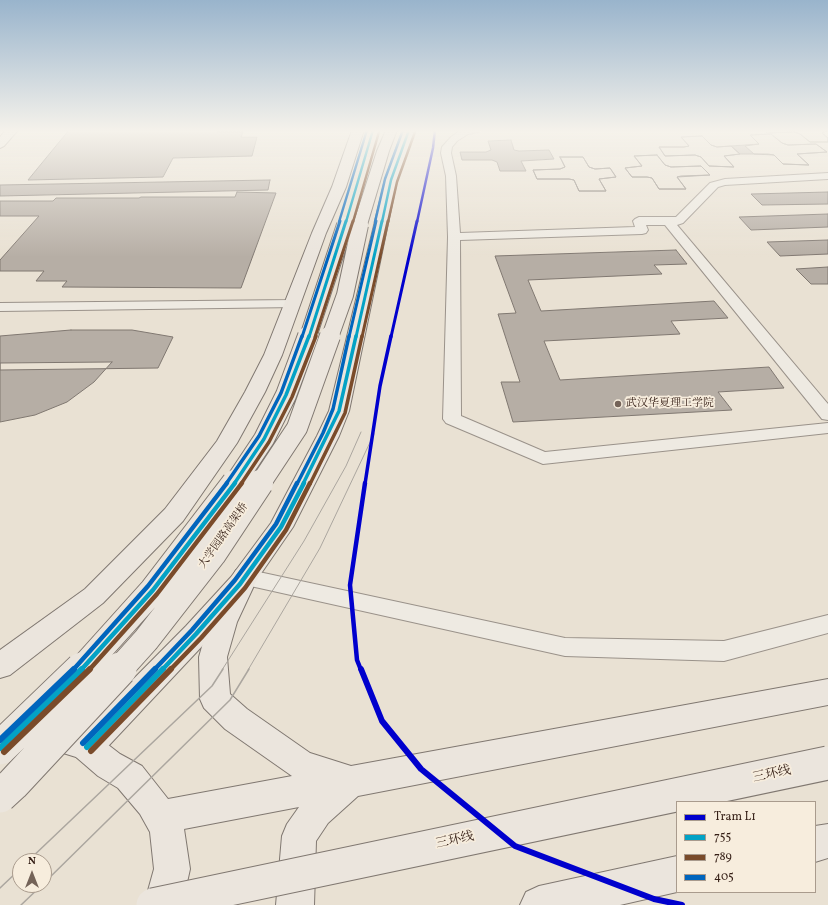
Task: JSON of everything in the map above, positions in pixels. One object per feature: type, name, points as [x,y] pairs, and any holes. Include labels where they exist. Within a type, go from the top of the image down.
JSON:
[{"type":"main road","points":[[343,223],[339,187],[344,172]]},
{"type":"main road","points":[[0,748],[81,670],[152,590],[231,488],[264,439],[286,395],[299,363],[343,223],[355,194],[361,172]]},
{"type":"main road","points":[[369,196],[376,172]]},
{"type":"main road","points":[[87,747],[196,634],[245,577],[281,527],[328,436],[339,411],[394,172]]},
{"type":"main road","points":[[343,223],[369,196],[391,180]]},
{"type":"main road","points":[[0,666],[94,596],[174,516],[226,443],[255,392],[273,355],[293,304],[343,223],[355,194]]},
{"type":"main road","name":"大学园路高架桥","points":[[0,796],[13,784],[146,640],[213,554],[297,428],[345,295],[343,223]]},
{"type":"main road","points":[[245,577],[224,622],[213,656],[215,699],[236,719],[301,765],[350,781]]},
{"type":"main road","points":[[160,817],[828,692]]},
{"type":"main road","points":[[0,730],[35,732],[66,739],[87,747],[109,765],[130,777],[152,803],[167,828],[172,869],[163,905]]},
{"type":"main road","name":"三环线","points":[[153,905],[828,763]]},
{"type":"main road","points":[[295,905],[299,836],[316,811],[350,781]]},
{"type":"main road","points":[[816,844],[828,841]]},
{"type":"main road","points":[[539,905],[676,874]]},
{"type":"street","points":[[449,172],[454,237],[452,420],[543,458],[828,428]]},
{"type":"street","points":[[454,237],[642,230],[639,221],[679,221],[714,185],[725,182],[828,176]]},
{"type":"street","points":[[668,221],[828,415]]},
{"type":"street","points":[[0,307],[293,304]]},
{"type":"street","points":[[245,577],[565,647],[724,651],[828,624]]},
{"type":"building","points":[[34,172],[166,172],[163,177],[28,180]]},
{"type":"building","points":[[534,172],[613,172],[616,177],[599,179],[606,191],[579,191],[574,180],[569,179],[537,179]]},
{"type":"building","points":[[534,172],[613,172],[616,177],[599,179],[606,191],[579,191],[574,180],[569,179],[537,179]]},
{"type":"building","points":[[628,172],[707,172],[710,175],[677,177],[686,189],[659,189],[652,178],[632,177]]},
{"type":"building","points":[[628,172],[707,172],[710,175],[677,177],[686,189],[659,189],[652,178],[632,177]]},
{"type":"building","points":[[270,180],[268,190],[0,196],[0,185]]},
{"type":"building","points":[[237,192],[276,193],[241,288],[62,287],[67,281],[36,281],[44,271],[0,271],[0,260],[39,216],[0,216],[0,201],[53,201],[56,198],[235,197]]},
{"type":"building","points":[[828,192],[828,204],[762,205],[751,194]]},
{"type":"building","points":[[828,214],[828,227],[751,230],[739,217]]},
{"type":"building","points":[[828,240],[828,254],[780,256],[767,242]]},
{"type":"building","points":[[676,250],[687,264],[654,265],[662,274],[528,280],[541,311],[714,301],[728,318],[671,321],[680,334],[544,341],[560,380],[769,367],[784,388],[718,392],[732,410],[513,422],[501,382],[520,382],[498,314],[516,313],[495,256]]},
{"type":"building","points":[[828,267],[828,284],[811,284],[796,269]]},
{"type":"building","points":[[71,330],[132,330],[173,337],[158,368],[0,370],[0,336]]},
{"type":"building","points":[[112,362],[94,382],[67,402],[35,415],[0,422],[0,363]]},
{"type":"tram line","name":"L1","points":[[428,172],[380,386],[350,585],[357,660],[382,721],[421,769],[515,846],[654,899],[682,905]]},
{"type":"tram line","points":[[222,670],[304,541],[346,466],[361,432]]},
{"type":"tram line","points":[[248,670],[320,548],[374,434]]},
{"type":"tram line","points":[[36,853],[212,686],[223,669]]},
{"type":"tram line","points":[[52,875],[230,700],[249,669]]},
{"type":"tram line","points":[[0,888],[12,877]]},
{"type":"tram line","points":[[21,905],[34,893]]},
{"type":"transit line","name":"405","points":[[0,740],[77,666],[148,586],[226,484],[259,436],[281,393],[305,329],[355,172]]},
{"type":"transit line","name":"755","points":[[0,748],[81,670],[153,590],[231,488],[264,439],[286,395],[311,331],[361,172]]},
{"type":"transit line","name":"789","points":[[4,752],[85,674],[157,594],[236,492],[269,442],[292,397],[317,333],[368,172]]},
{"type":"transit line","name":"405","points":[[83,743],[192,630],[235,580],[276,524],[323,433],[333,409],[387,172]]},
{"type":"transit line","name":"755","points":[[87,747],[196,634],[240,584],[281,527],[328,436],[339,411],[394,172]]},
{"type":"transit line","name":"789","points":[[91,751],[201,638],[245,588],[286,530],[345,413],[397,182],[401,172]]},
{"type":"place","name":"武汉华夏理工学院","points":[[618,404]]}]
